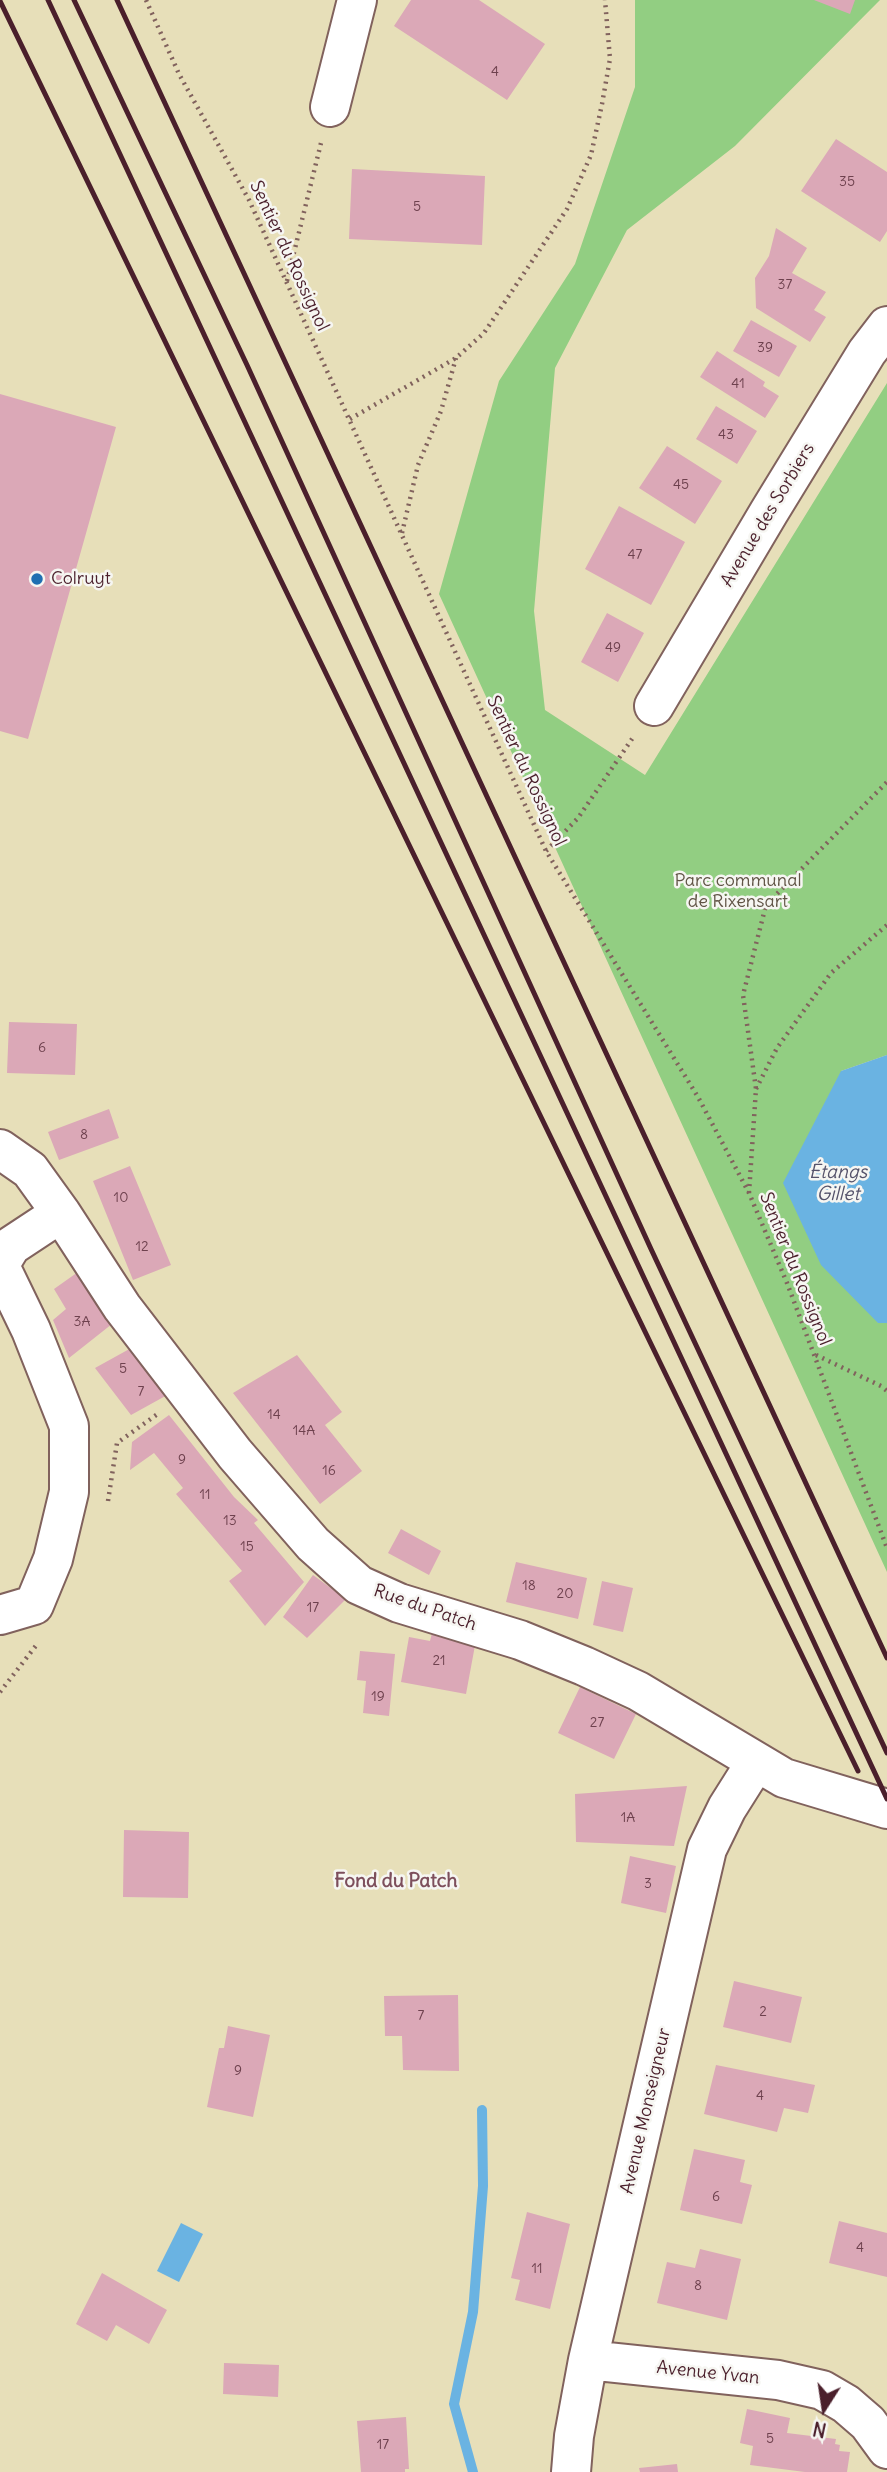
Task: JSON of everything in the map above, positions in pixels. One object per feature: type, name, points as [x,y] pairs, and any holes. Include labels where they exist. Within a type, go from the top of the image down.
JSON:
[{"type":"street","points":[[330,107],[357,0]]},
{"type":"street","name":"Avenue des Sorbiers","points":[[654,706],[776,500],[867,352],[887,326]]},
{"type":"street","name":"Rue du Patch","points":[[0,1149],[30,1170],[122,1307],[234,1454],[313,1544],[359,1585],[400,1603],[520,1640],[584,1666],[638,1691],[784,1778],[887,1809]]},
{"type":"street","points":[[0,1615],[34,1605],[53,1559],[69,1492],[69,1426],[31,1330],[0,1265],[11,1246],[61,1213]]},
{"type":"street","name":"Avenue Monseigneur","points":[[571,2472],[574,2436],[588,2360],[707,1849],[727,1808],[756,1762]]},
{"type":"street","name":"Avenue Yvan","points":[[588,2360],[778,2380],[822,2390],[846,2404],[868,2423],[887,2449]]},
{"type":"path","name":"Sentier du Rossignol","points":[[146,0],[179,74],[250,200],[546,851],[698,1097],[749,1193],[815,1355],[887,1548]]},
{"type":"path","points":[[349,419],[456,358],[484,333],[567,209],[591,155],[610,59],[606,0]]},
{"type":"path","points":[[287,282],[330,107]]},
{"type":"path","points":[[401,534],[418,465],[441,411],[456,358]]},
{"type":"path","points":[[546,851],[578,818],[654,706]]},
{"type":"path","points":[[749,1193],[756,1089],[743,995],[766,905],[887,782]]},
{"type":"path","points":[[756,1089],[777,1048],[831,972],[887,925]]},
{"type":"path","points":[[815,1355],[884,1385],[887,1391]]},
{"type":"green space","name":"Parc communal de Rixensart","points":[[635,0],[880,0],[735,146],[627,230],[555,368],[534,611],[545,710],[645,775],[887,383],[887,1055],[841,1071],[878,1323],[887,1323],[887,1572],[439,594],[499,381],[575,264],[635,87]]},
{"type":"water","name":"Étangs Gillet","points":[[887,1055],[887,1323],[878,1323],[821,1265],[783,1183],[841,1071]]},
{"type":"water","points":[[181,2223],[203,2234],[179,2282],[157,2271]]},
{"type":"building","points":[[411,0],[479,0],[545,44],[507,100],[394,26]]},
{"type":"building","points":[[814,0],[855,0],[850,14]]},
{"type":"building","points":[[836,139],[887,172],[887,231],[880,242],[801,191]]},
{"type":"building","points":[[352,169],[485,176],[482,245],[349,239]]},
{"type":"building","points":[[776,228],[807,248],[792,273],[826,292],[814,310],[826,317],[810,342],[756,308],[755,278],[769,256]]},
{"type":"building","points":[[751,320],[797,346],[779,377],[733,351]]},
{"type":"building","points":[[717,351],[765,382],[763,386],[779,396],[765,418],[700,377]]},
{"type":"building","name":"Colruyt","points":[[0,394],[116,427],[28,739],[0,731]]},
{"type":"building","points":[[716,406],[757,431],[737,464],[696,439]]},
{"type":"building","points":[[667,446],[722,481],[695,524],[639,488]]},
{"type":"building","points":[[619,506],[685,542],[651,605],[585,569]]},
{"type":"building","points":[[607,613],[644,633],[618,682],[581,662]]},
{"type":"building","points":[[9,1022],[77,1024],[75,1075],[7,1073]]},
{"type":"building","points":[[109,1109],[119,1138],[59,1160],[48,1132]]},
{"type":"building","points":[[130,1166],[171,1265],[133,1280],[93,1181]]},
{"type":"building","points":[[78,1272],[112,1324],[69,1358],[53,1320],[66,1309],[54,1289]]},
{"type":"building","points":[[133,1347],[169,1394],[131,1415],[95,1368]]},
{"type":"building","points":[[297,1355],[342,1412],[325,1425],[362,1471],[320,1504],[233,1393]]},
{"type":"building","points":[[169,1415],[234,1497],[258,1520],[254,1523],[304,1582],[265,1626],[229,1581],[242,1571],[176,1494],[183,1488],[154,1453],[130,1470],[132,1442]]},
{"type":"building","points":[[401,1529],[441,1551],[429,1575],[388,1553]]},
{"type":"building","points":[[516,1562],[587,1578],[578,1619],[506,1602]]},
{"type":"building","points":[[313,1575],[346,1599],[307,1638],[283,1617]]},
{"type":"building","points":[[602,1581],[633,1588],[623,1632],[593,1625]]},
{"type":"building","points":[[432,1633],[476,1640],[466,1694],[401,1682],[409,1637],[430,1641]]},
{"type":"building","points":[[360,1651],[395,1654],[389,1716],[363,1713],[366,1681],[357,1680]]},
{"type":"building","points":[[580,1687],[636,1714],[614,1759],[558,1733]]},
{"type":"building","points":[[687,1786],[674,1846],[576,1842],[575,1794]]},
{"type":"building","points":[[124,1830],[189,1832],[188,1898],[123,1897]]},
{"type":"building","points":[[630,1856],[676,1866],[666,1913],[621,1903]]},
{"type":"building","points":[[734,1981],[802,1997],[791,2043],[723,2027]]},
{"type":"building","points":[[458,1995],[459,2071],[403,2070],[402,2036],[385,2036],[384,1996]]},
{"type":"building","points":[[228,2026],[270,2035],[253,2117],[207,2107],[219,2048],[224,2048]]},
{"type":"building","points":[[716,2065],[815,2085],[808,2113],[784,2108],[777,2132],[704,2114]]},
{"type":"building","points":[[694,2149],[745,2160],[740,2182],[752,2185],[742,2224],[680,2210]]},
{"type":"building","points":[[527,2212],[570,2224],[550,2309],[515,2300],[520,2280],[511,2278]]},
{"type":"building","points":[[839,2221],[887,2233],[887,2277],[829,2263]]},
{"type":"building","points":[[700,2249],[741,2259],[727,2320],[657,2303],[667,2262],[695,2268]]},
{"type":"building","points":[[102,2273],[167,2310],[149,2344],[116,2325],[107,2341],[76,2324]]},
{"type":"building","points":[[224,2363],[279,2365],[278,2397],[223,2394]]},
{"type":"building","points":[[747,2409],[790,2418],[787,2433],[836,2439],[835,2444],[840,2445],[839,2451],[850,2452],[847,2472],[805,2472],[750,2465],[753,2446],[740,2443]]},
{"type":"building","points":[[406,2417],[409,2469],[405,2469],[405,2472],[361,2472],[357,2421]]},
{"type":"building","points":[[677,2464],[678,2472],[640,2472],[639,2468]]},
{"type":"waterway","points":[[473,2472],[454,2404],[473,2312],[483,2186],[482,2110]]},
{"type":"railway","points":[[48,0],[887,1799]]},
{"type":"railway","points":[[74,0],[247,365],[651,1249],[887,1753]]},
{"type":"railway","points":[[117,0],[887,1658]]},
{"type":"railway","points":[[0,1],[858,1771]]},
{"type":"place","name":"Colruyt","points":[[37,579]]},
{"type":"district","name":"Fond du Patch","points":[[396,1882]]}]
